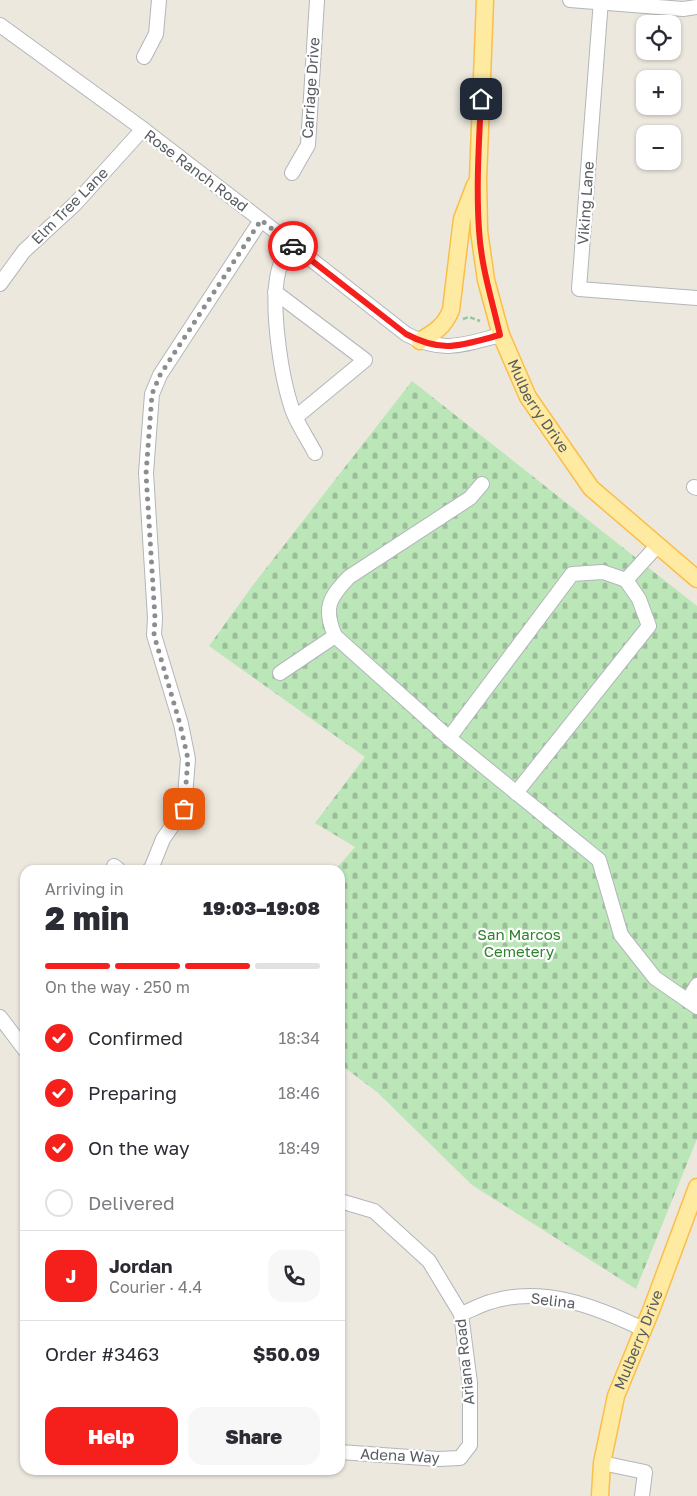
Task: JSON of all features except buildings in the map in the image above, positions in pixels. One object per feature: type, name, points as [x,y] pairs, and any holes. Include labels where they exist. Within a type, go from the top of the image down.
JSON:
[{"type":"main road","name":"Mulberry Drive","points":[[485,0],[478,179],[479,231],[486,280],[500,335],[528,397],[592,488],[697,579]]},
{"type":"main road","points":[[420,342],[446,322],[451,310],[462,219],[478,179]]},
{"type":"main road","name":"Mulberry Drive","points":[[600,1496],[602,1463],[616,1396],[697,1187]]},
{"type":"street","points":[[144,57],[156,34],[159,0]]},
{"type":"street","name":"Carriage Drive","points":[[292,173],[308,145],[316,0]]},
{"type":"street","points":[[570,0],[683,9],[697,7]]},
{"type":"street","name":"Viking Lane","points":[[601,1],[580,289],[697,298]]},
{"type":"street","name":"Rose Ranch Road","points":[[0,25],[143,130],[406,334],[420,342],[437,346],[454,346],[500,335]]},
{"type":"street","name":"Elm Tree Lane","points":[[0,284],[24,252],[74,204],[143,130]]},
{"type":"street","points":[[153,865],[163,839],[184,809],[188,759],[180,724],[154,635],[155,618],[146,474],[152,394],[160,375],[261,220]]},
{"type":"street","points":[[293,245],[282,262],[275,292],[279,344],[283,373],[292,410],[315,453]]},
{"type":"street","points":[[275,292],[365,360],[296,417]]},
{"type":"street","points":[[482,484],[470,498],[349,577],[336,590],[328,607],[334,636],[449,738],[599,860],[621,935],[655,978],[692,1004],[697,985]]},
{"type":"street","points":[[626,580],[658,546]]},
{"type":"street","points":[[449,738],[572,574],[603,572],[626,580],[639,598],[649,626],[516,792]]},
{"type":"street","points":[[280,673],[334,636]]},
{"type":"street","points":[[0,1017],[20,1043]]},
{"type":"street","name":"Ariana Road","points":[[345,1202],[374,1211],[429,1261],[462,1314],[470,1383],[470,1445],[460,1458]]},
{"type":"street","name":"Selina","points":[[462,1314],[491,1302],[515,1297],[541,1296],[576,1302],[643,1329]]},
{"type":"street","name":"Adena Way","points":[[345,1452],[438,1459],[460,1458]]},
{"type":"street","points":[[602,1463],[645,1472],[642,1496]]},
{"type":"path","points":[[460,324],[464,318],[468,317],[480,322]]},
{"type":"green space","name":"San Marcos Cemetery","points":[[412,381],[697,606],[697,1139],[636,1289],[472,1185],[377,1092],[345,1068],[345,865],[339,865],[355,847],[315,823],[365,757],[209,646],[253,585]]},
{"type":"way so far","points":[[184,809],[188,759],[180,724],[154,635],[155,618],[146,474],[152,394],[160,375],[261,220],[293,246]]},
{"type":"route","points":[[293,246],[406,334],[420,342],[437,346],[454,346],[500,335],[486,280],[479,231],[478,179],[481,99]]}]
